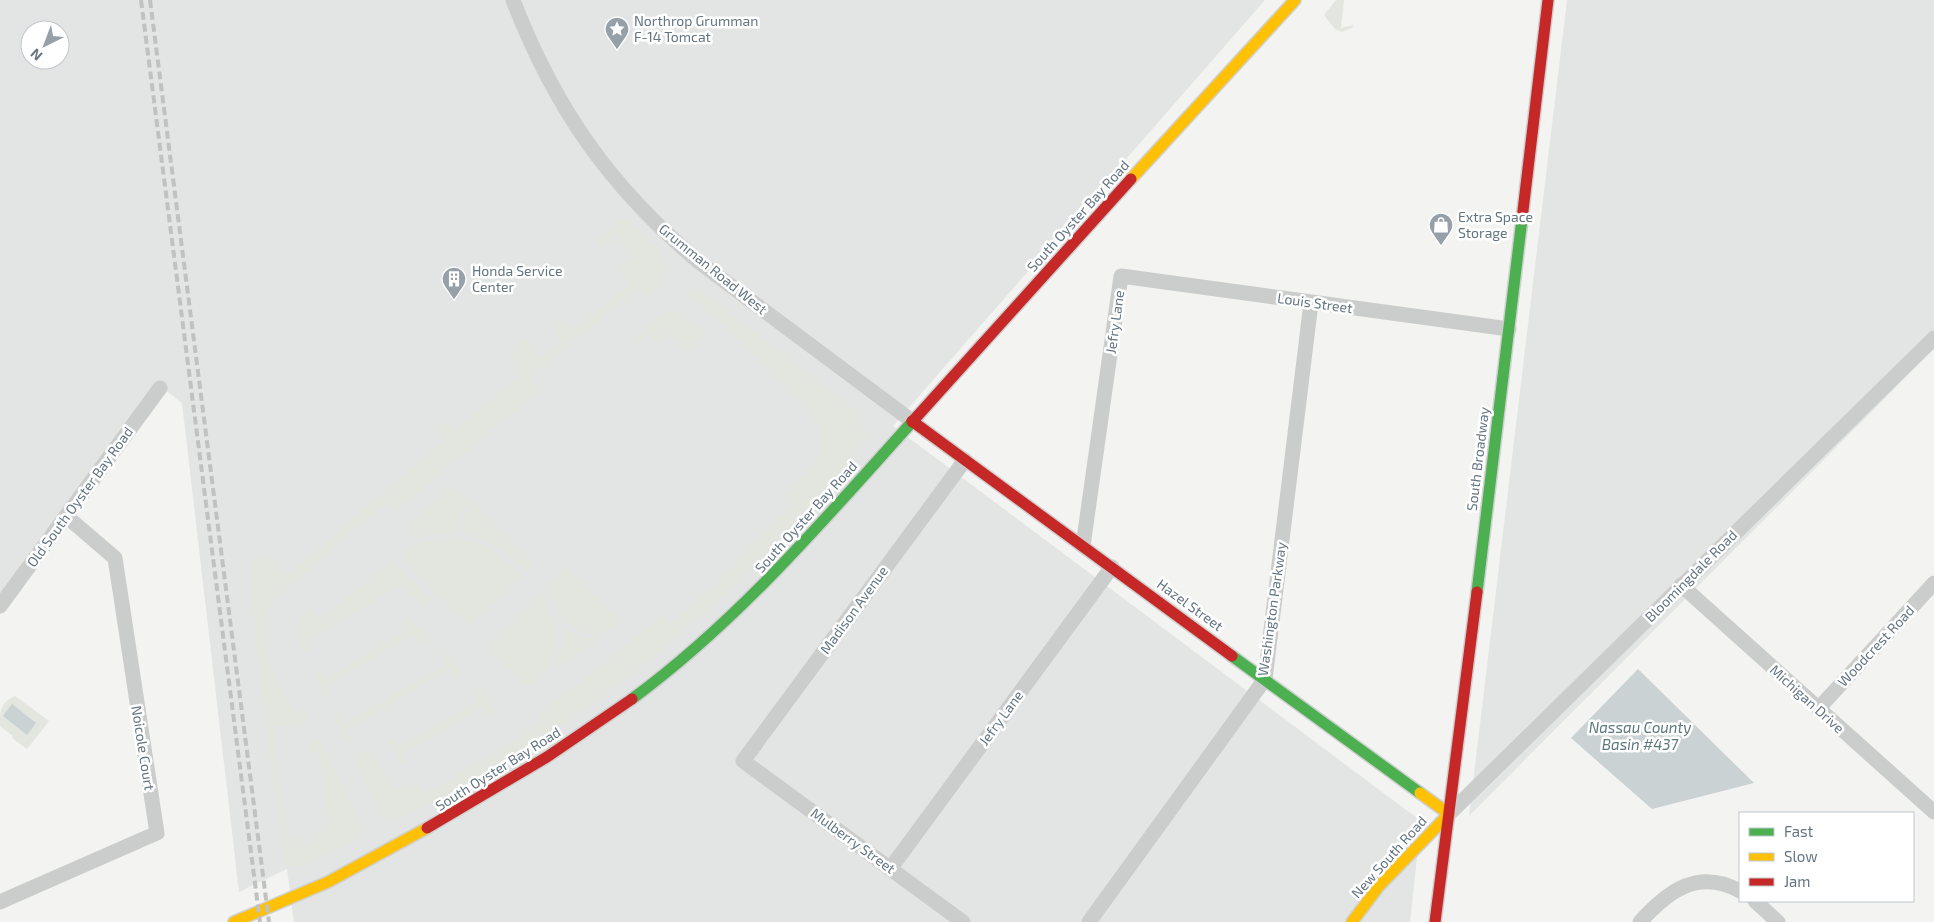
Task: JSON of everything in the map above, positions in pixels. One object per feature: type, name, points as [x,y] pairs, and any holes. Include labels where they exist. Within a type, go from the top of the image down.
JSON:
[{"type":"main road","name":"South Oyster Bay Road","points":[[234,922],[357,867],[450,817],[531,768],[658,680],[760,589],[826,519],[912,421],[1295,0]]},
{"type":"main road","name":"South Broadway","points":[[1435,922],[1548,0]]},
{"type":"main road","name":"Hazel Street","points":[[912,421],[1449,814]]},
{"type":"main road","name":"New South Road","points":[[1352,922],[1379,886],[1449,814]]},
{"type":"street","name":"Grumman Road West","points":[[513,0],[531,46],[569,117],[610,174],[641,210],[699,262],[912,421]]},
{"type":"street","name":"Louis Street","points":[[1121,276],[1509,329]]},
{"type":"street","name":"Jefry Lane","points":[[1084,546],[1121,276]]},
{"type":"street","name":"Washington Parkway","points":[[1089,922],[1265,679],[1311,302]]},
{"type":"street","name":"Bloomingdale Road","points":[[1449,814],[1934,338]]},
{"type":"street","name":"Old South Oyster Bay Road","points":[[0,606],[160,388]]},
{"type":"street","name":"Madison Avenue","points":[[743,761],[966,460]]},
{"type":"street","name":"Noicole Court","points":[[0,902],[157,833],[115,558],[66,516]]},
{"type":"street","name":"Jefry Lane","points":[[890,869],[1112,567]]},
{"type":"street","name":"Woodcrest Road","points":[[1818,708],[1934,583]]},
{"type":"street","name":"Michigan Drive","points":[[1681,586],[1934,812]]},
{"type":"street","name":"Mulberry Street","points":[[743,761],[963,922]]},
{"type":"street","points":[[1640,922],[1658,902],[1681,888],[1710,881],[1728,884],[1739,890]]},
{"type":"street","points":[[1756,902],[1778,922]]},
{"type":"shaded area","points":[[0,0],[1265,0],[893,426],[1421,821],[1410,922],[294,922],[287,869],[239,892],[182,403],[165,390],[0,614]]},
{"type":"shaded area","points":[[1336,0],[1344,0],[1341,28],[1353,25],[1352,28],[1342,32],[1335,29],[1324,15]]},
{"type":"shaded area","points":[[1567,0],[1934,0],[1934,349],[1469,816]]},
{"type":"shaded area","points":[[626,217],[659,249],[663,256],[660,256],[659,260],[665,264],[664,273],[660,282],[648,297],[640,288],[535,372],[532,383],[539,388],[531,397],[397,510],[392,510],[386,503],[277,597],[269,610],[264,626],[264,639],[272,666],[295,714],[305,709],[310,716],[304,724],[274,727],[288,838],[297,837],[300,839],[301,844],[318,841],[317,835],[320,832],[329,830],[319,752],[309,753],[307,751],[307,746],[315,740],[321,741],[335,767],[361,825],[362,833],[357,840],[303,865],[293,867],[284,861],[258,664],[250,560],[268,558],[285,577],[444,441],[436,431],[441,424],[448,422],[456,430],[521,374],[513,364],[511,356],[515,345],[525,340],[541,358],[561,342],[554,331],[556,329],[551,324],[552,321],[560,317],[574,330],[629,284],[619,270],[633,255],[615,235],[604,247],[600,247],[597,244],[598,240]]},
{"type":"shaded area","points":[[693,289],[702,294],[704,292],[712,297],[744,325],[860,413],[857,417],[857,422],[868,432],[863,441],[835,477],[728,592],[643,666],[566,723],[477,778],[399,819],[388,819],[380,811],[356,762],[357,756],[362,751],[369,750],[374,755],[394,784],[407,788],[419,785],[425,794],[543,723],[538,715],[539,712],[600,667],[661,617],[665,617],[671,624],[715,585],[793,504],[786,495],[813,465],[821,450],[821,436],[817,423],[805,408],[730,331],[690,296],[689,291]]},
{"type":"shaded area","points":[[673,310],[684,313],[705,332],[688,352],[669,333],[658,344],[648,334],[633,345],[632,342],[661,313]]},
{"type":"shaded area","points":[[453,487],[469,503],[461,514],[454,533],[435,533],[416,538],[407,527],[407,524]]},
{"type":"shaded area","points":[[474,502],[535,563],[526,571],[494,545],[481,538],[464,533],[460,529],[462,520]]},
{"type":"shaded area","points":[[455,539],[481,544],[501,556],[523,576],[470,627],[403,559],[402,554],[413,546],[420,544]]},
{"type":"shaded area","points":[[394,562],[433,599],[426,606],[423,606],[410,594],[404,584],[308,640],[313,649],[308,654],[304,652],[298,640],[297,629],[303,616],[310,608],[322,619],[389,563]]},
{"type":"shaded area","points":[[567,567],[620,621],[603,632],[592,634],[575,628],[568,621],[544,589]]},
{"type":"shaded area","points":[[539,594],[547,605],[552,617],[556,643],[548,667],[541,678],[530,686],[526,685],[488,645]]},
{"type":"shaded area","points":[[407,617],[426,635],[425,642],[418,643],[412,635],[328,685],[332,696],[329,698],[324,696],[314,673],[315,670],[319,670],[325,679],[409,629],[404,620]]},
{"type":"shaded area","points":[[566,629],[579,636],[595,638],[596,642],[557,668],[556,665],[563,645],[563,630]]},
{"type":"shaded area","points":[[440,652],[444,653],[461,671],[461,676],[457,678],[450,669],[347,730],[352,739],[350,742],[346,741],[334,717],[335,714],[338,715],[344,724],[445,665]]},
{"type":"shaded area","points":[[474,689],[478,689],[493,704],[493,716],[488,715],[483,708],[403,754],[407,763],[405,766],[401,766],[388,742],[389,739],[393,739],[399,747],[478,700],[473,693]]},
{"type":"shaded area","points":[[15,696],[49,721],[27,749],[0,726],[0,716],[4,704]]},
{"type":"water","name":"Nassau County Basin #437","points":[[1638,669],[1754,783],[1652,809],[1571,738]]},
{"type":"water","points":[[12,704],[36,723],[27,735],[3,716]]},
{"type":"railway","points":[[141,0],[260,922]]},
{"type":"railway","points":[[150,0],[269,922]]},
{"type":"traffic: fast","points":[[1477,592],[1522,219]]},
{"type":"traffic: fast","points":[[632,699],[671,669],[744,603],[813,532],[912,422]]},
{"type":"traffic: fast","points":[[1232,656],[1420,793]]},
{"type":"traffic: slow","points":[[1131,179],[1295,0]]},
{"type":"traffic: slow","points":[[1352,922],[1379,886],[1449,814],[1420,793]]},
{"type":"traffic: slow","points":[[234,922],[328,882],[427,828]]},
{"type":"traffic: jam","points":[[1522,219],[1548,0]]},
{"type":"traffic: jam","points":[[912,422],[1131,179]]},
{"type":"traffic: jam","points":[[912,421],[1232,656]]},
{"type":"traffic: jam","points":[[1435,922],[1477,592]]},
{"type":"traffic: jam","points":[[427,828],[547,757],[632,699]]},
{"type":"place","name":"Northrop Grumman F-14 Tomcat","points":[[617,50]]},
{"type":"place","name":"Extra Space Storage","points":[[1441,246]]},
{"type":"place","name":"Honda Service Center","points":[[454,300]]}]
